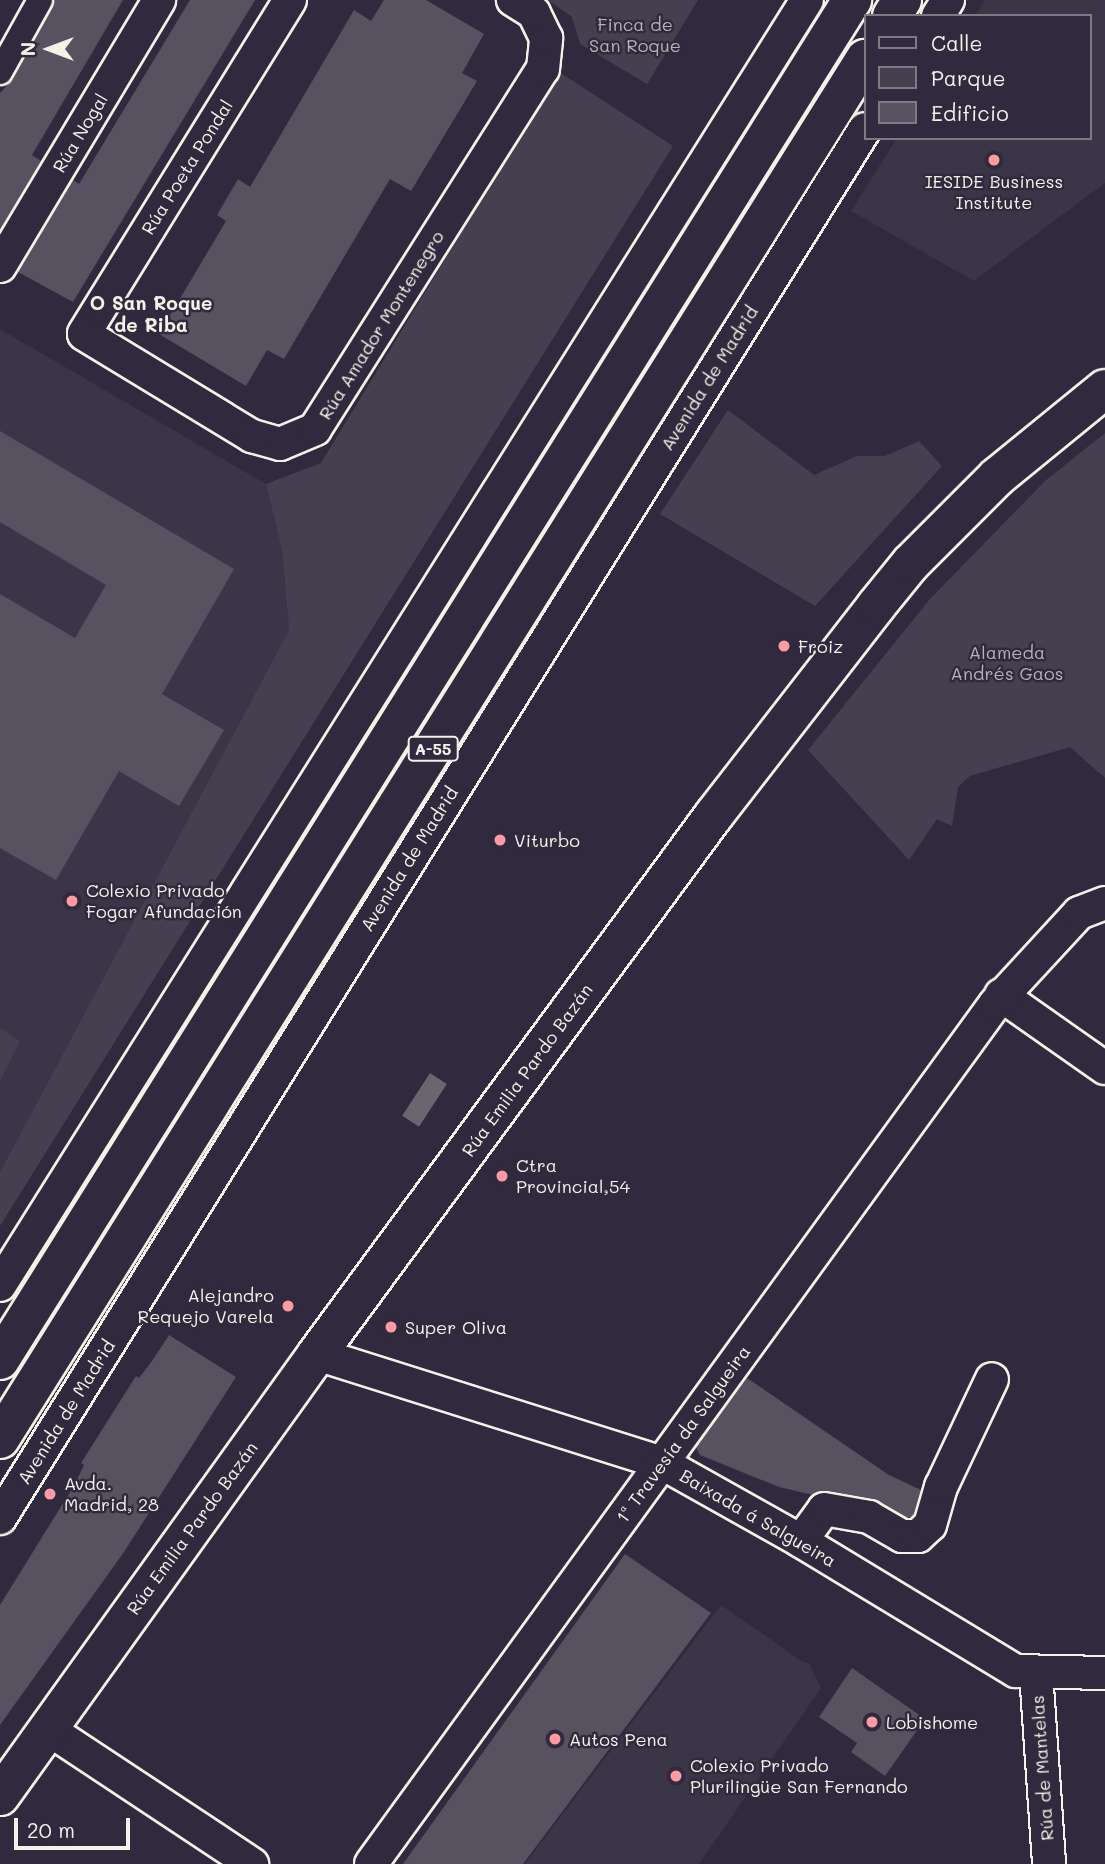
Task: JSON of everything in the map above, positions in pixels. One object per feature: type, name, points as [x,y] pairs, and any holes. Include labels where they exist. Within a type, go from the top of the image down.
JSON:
[{"type":"main road","name":"A-55","points":[[0,1360],[852,0]]},
{"type":"main road","name":"Avenida de Madrid","points":[[0,1439],[864,61]]},
{"type":"main road","name":"Rúa Emilia Pardo Bazán","points":[[0,1796],[317,1354],[715,815],[876,606],[911,563],[997,477],[1105,389]]},
{"type":"street","points":[[0,72],[40,0]]},
{"type":"street","name":"Rúa Nogal","points":[[0,265],[159,0]]},
{"type":"street","name":"Rúa Poeta Pondal","points":[[84,334],[290,0]]},
{"type":"street","name":"Rúa Amador Montenegro","points":[[84,334],[252,436],[280,444],[315,429],[543,69],[546,38],[534,13],[513,0]]},
{"type":"street","points":[[0,1285],[807,0]]},
{"type":"street","name":"Avenida de Madrid","points":[[0,1518],[864,132]]},
{"type":"street","name":"1ª Travesía da Salgueira","points":[[371,1864],[998,1000],[1079,913],[1105,903]]},
{"type":"street","points":[[998,1000],[1105,1068]]},
{"type":"street","name":"Baixada á Salgueira","points":[[317,1354],[662,1463],[802,1541],[1016,1671],[1105,1673]]},
{"type":"street","points":[[802,1541],[824,1509],[869,1517],[902,1536],[918,1536],[930,1525],[941,1487],[992,1379]]},
{"type":"street","name":"Rúa de Mantelas","points":[[1035,1672],[1049,1864]]},
{"type":"street","points":[[48,1729],[252,1864]]},
{"type":"shaded area","name":"IESIDE Business Institute","points":[[985,0],[1105,0],[1105,183],[974,281],[851,211],[896,140],[1091,140],[1091,14],[976,14]]},
{"type":"shaded area","name":"Colexio Privado Fogar Afundación","points":[[0,329],[266,484],[282,550],[289,630],[0,1172]]},
{"type":"shaded area","points":[[430,1073],[447,1084],[419,1127],[402,1116]]},
{"type":"shaded area","name":"Colexio Privado Plurilingüe San Fernando","points":[[721,1605],[803,1662],[809,1663],[821,1688],[699,1864],[525,1864]]},
{"type":"green space","name":"Finca de San Roque","points":[[548,0],[698,0],[647,84],[580,44],[572,17]]},
{"type":"green space","points":[[559,72],[673,146],[0,1226],[0,1172],[289,630],[282,550],[266,484],[321,463]]},
{"type":"green space","points":[[728,410],[814,475],[857,456],[885,456],[919,441],[942,466],[815,606],[660,514]]},
{"type":"green space","name":"Alameda Andrés Gaos","points":[[1105,433],[1105,778],[1070,747],[970,776],[958,787],[952,826],[937,819],[909,860],[808,750],[930,599],[1045,481]]},
{"type":"green space","points":[[0,1028],[20,1041],[0,1081]]},
{"type":"building","points":[[55,0],[123,0],[32,155],[41,161],[0,230],[0,93],[13,79]]},
{"type":"building","points":[[190,0],[255,0],[73,302],[18,272],[73,180],[79,184]]},
{"type":"building","points":[[384,0],[426,0],[484,34],[462,73],[477,81],[411,191],[390,179],[284,359],[267,350],[246,386],[159,334],[226,221],[217,215],[238,179],[250,187],[354,10],[371,21]]},
{"type":"building","points":[[0,431],[234,569],[162,694],[224,730],[179,806],[119,771],[56,880],[0,848],[0,594],[75,638],[106,585],[0,522]]},
{"type":"building","points":[[169,1335],[236,1377],[124,1552],[0,1725],[0,1605],[75,1484],[84,1465],[81,1463],[136,1376],[139,1378]]},
{"type":"building","points":[[747,1378],[889,1475],[921,1490],[914,1515],[907,1518],[872,1499],[827,1491],[813,1495],[779,1487],[700,1455],[696,1447]]},
{"type":"building","name":"Autos Pena","points":[[625,1554],[711,1613],[523,1864],[403,1864]]},
{"type":"building","points":[[852,1668],[925,1719],[885,1776],[851,1752],[857,1743],[819,1717]]},
{"type":"place","name":"IESIDE Business Institute","points":[[994,160]]},
{"type":"place","name":"Froiz","points":[[784,646]]},
{"type":"place","name":"Viturbo","points":[[500,840]]},
{"type":"place","name":"Colexio Privado Fogar Afundación","points":[[72,901]]},
{"type":"place","name":"Ctra Provincial,54","points":[[502,1176]]},
{"type":"place","name":"Alejandro Requejo Varela","points":[[288,1306]]},
{"type":"place","name":"Super Oliva","points":[[391,1327]]},
{"type":"place","name":"Avda. Madrid, 28","points":[[50,1494]]},
{"type":"place","name":"Lobishome","points":[[872,1722]]},
{"type":"place","name":"Autos Pena","points":[[555,1739]]},
{"type":"place","name":"Colexio Privado Plurilingüe San Fernando","points":[[676,1776]]},
{"type":"district","name":"O San Roque de Riba","points":[[151,314]]}]
